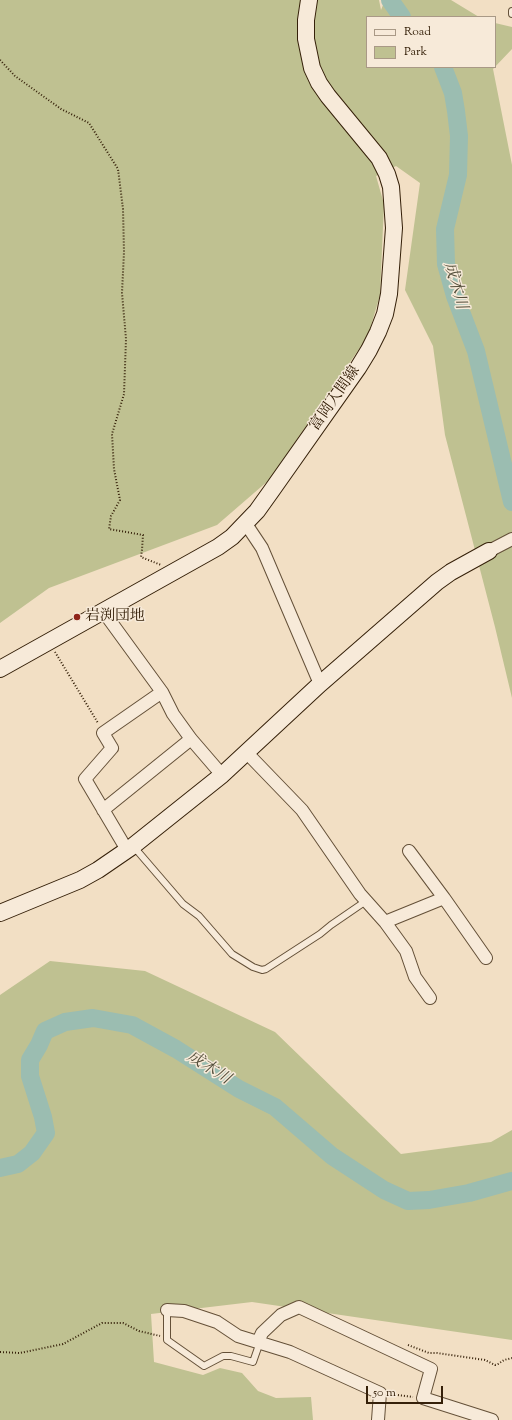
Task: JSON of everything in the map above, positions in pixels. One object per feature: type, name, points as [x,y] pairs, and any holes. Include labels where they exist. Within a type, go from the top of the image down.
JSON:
[{"type":"main road","name":"富岡入間線","points":[[0,669],[218,547],[232,537],[246,524],[272,490],[369,350],[385,314],[389,294],[394,228],[391,187],[387,174],[379,158],[328,96],[319,83],[312,68],[306,39],[306,20],[309,0]]},
{"type":"main road","points":[[0,913],[80,880],[98,870],[130,848],[222,774],[320,684],[436,582],[489,551]]},
{"type":"street","points":[[246,524],[262,548],[320,684]]},
{"type":"street","points":[[489,551],[512,538]]},
{"type":"street","points":[[103,611],[162,692],[173,714],[191,738],[222,774]]},
{"type":"street","points":[[130,848],[85,779],[112,748],[103,733],[162,692]]},
{"type":"street","points":[[104,810],[191,738]]},
{"type":"street","points":[[246,752],[302,810],[366,901],[385,922],[406,951],[415,977],[430,998]]},
{"type":"street","points":[[408,851],[444,898],[486,958]]},
{"type":"street","points":[[385,922],[444,898]]},
{"type":"street","points":[[259,1342],[262,1333],[281,1315],[299,1307],[431,1369],[423,1398],[492,1420]]},
{"type":"street","points":[[167,1310],[184,1311],[217,1322],[238,1336],[290,1352],[380,1393],[378,1420]]},
{"type":"lane","points":[[130,848],[183,904],[199,916],[232,954],[253,967],[262,970],[266,969],[320,934],[366,901]]},
{"type":"lane","points":[[167,1310],[168,1340],[204,1366],[223,1356],[231,1356],[254,1362],[259,1342]]},
{"type":"path","points":[[0,60],[20,80],[61,108],[89,123],[118,169],[123,209],[124,252],[122,293],[126,339],[124,394],[112,434],[114,469],[120,500],[111,516],[109,528],[143,535],[141,557],[163,565],[171,573]]},
{"type":"path","points":[[49,641],[103,733]]},
{"type":"path","points":[[0,1352],[20,1353],[63,1344],[102,1323],[108,1322],[123,1323],[144,1333],[167,1338]]},
{"type":"path","points":[[402,1343],[429,1353],[485,1360],[495,1365],[512,1358]]},
{"type":"path","points":[[380,1393],[423,1398]]},
{"type":"green space","points":[[0,0],[379,0],[381,10],[385,0],[451,0],[477,16],[366,16],[366,68],[494,68],[512,165],[512,698],[445,435],[433,346],[405,290],[420,183],[396,166],[376,176],[384,204],[380,295],[368,336],[269,480],[217,525],[49,588],[0,623]]},
{"type":"green space","points":[[496,23],[512,27],[512,49],[496,66]]},
{"type":"green space","points":[[50,961],[145,971],[275,1032],[401,1154],[491,1142],[512,1130],[512,1340],[252,1302],[151,1314],[154,1362],[203,1375],[220,1368],[242,1373],[258,1391],[276,1398],[311,1397],[313,1420],[0,1420],[0,995]]},
{"type":"waterway","name":"成木川","points":[[390,0],[401,16]]},
{"type":"waterway","name":"成木川","points":[[443,68],[453,93],[459,136],[458,175],[445,229],[446,264],[455,296],[476,351],[512,502]]},
{"type":"waterway","name":"成木川","points":[[0,1168],[18,1164],[32,1153],[46,1133],[43,1117],[30,1076],[30,1060],[45,1031],[65,1022],[93,1018],[132,1025],[176,1049],[239,1089],[275,1107],[332,1156],[384,1190],[408,1201],[429,1200],[469,1193],[512,1181]]},
{"type":"place","name":"岩渕団地","points":[[77,617]]}]
